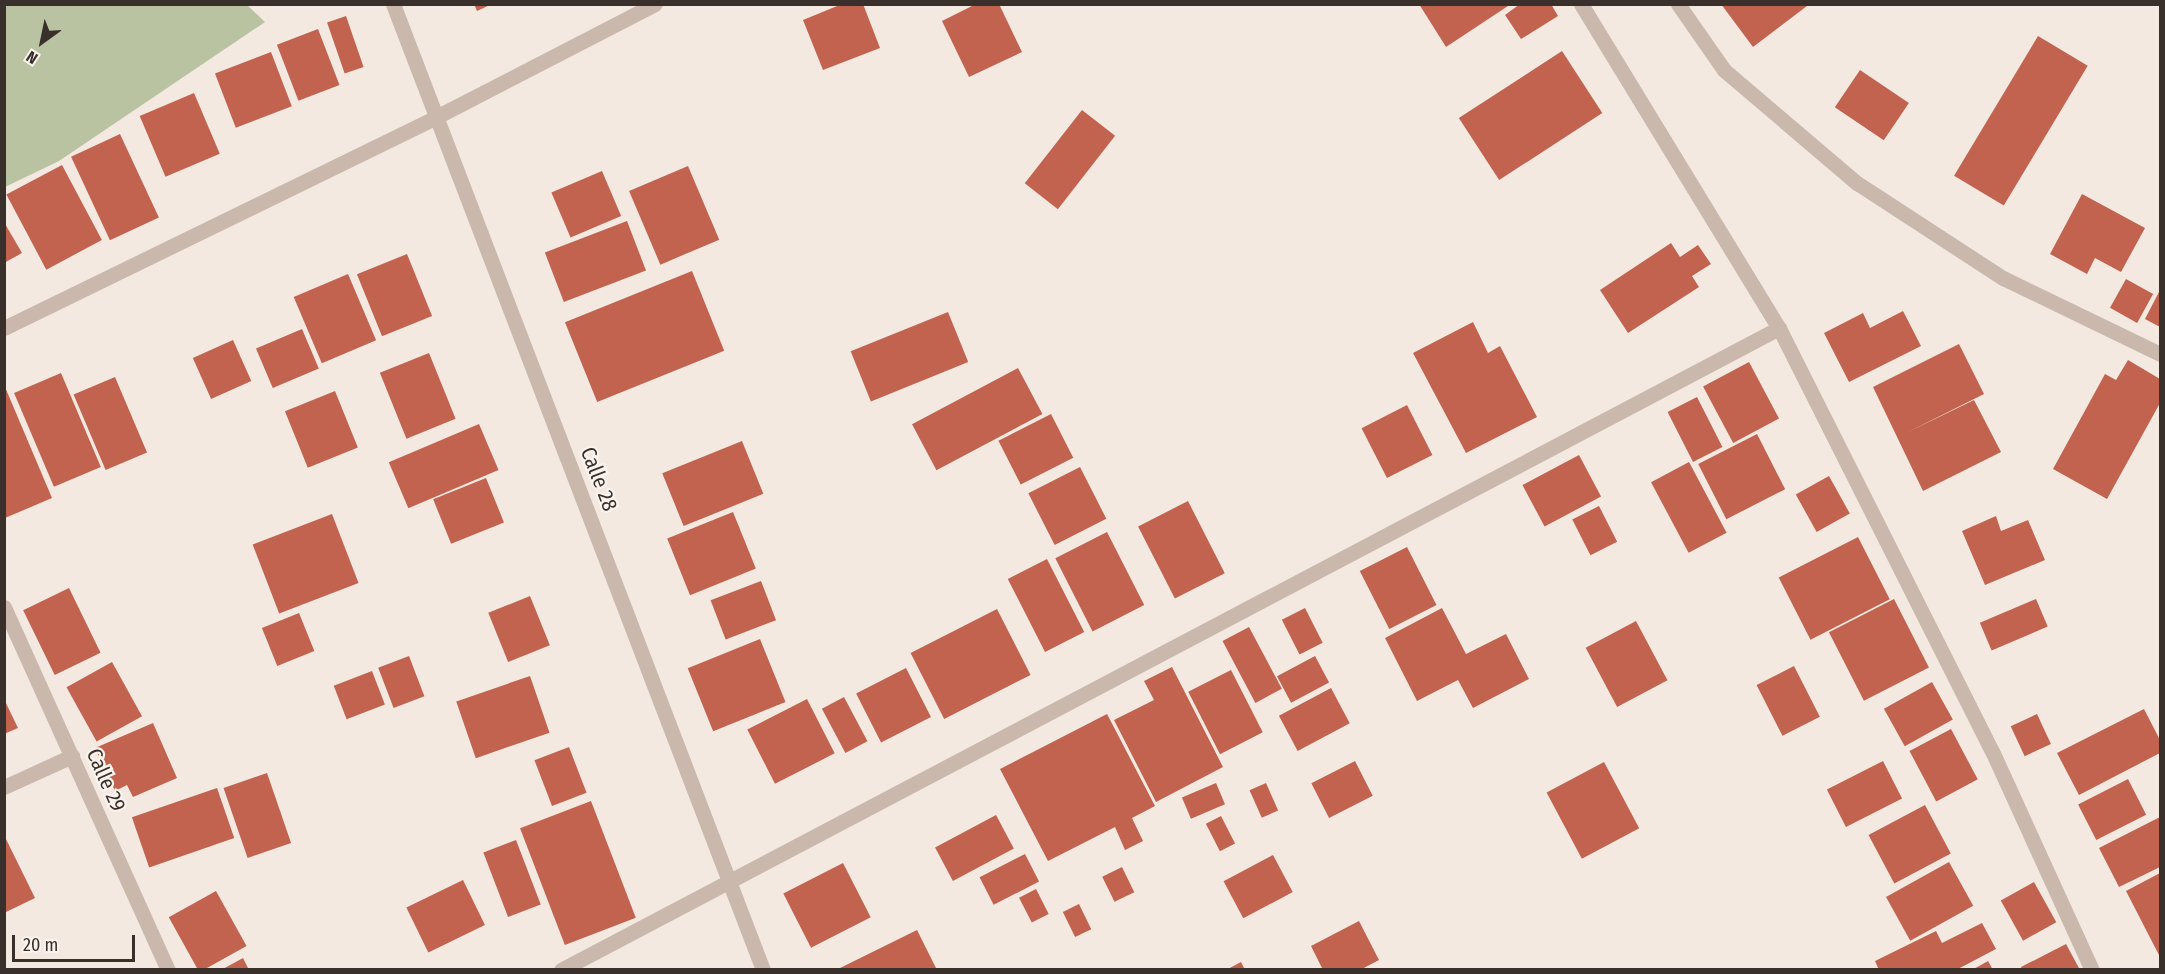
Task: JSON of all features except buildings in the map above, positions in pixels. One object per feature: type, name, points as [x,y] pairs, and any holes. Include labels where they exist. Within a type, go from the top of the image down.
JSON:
[{"type":"street","name":"Calle 28","points":[[393,4],[438,116],[763,969]]},
{"type":"street","points":[[4,328],[438,116],[655,4]]},
{"type":"street","points":[[1581,4],[1779,328],[1993,753],[2092,969]]},
{"type":"street","points":[[1678,4],[1724,70],[1857,183],[2003,278],[2160,354]]},
{"type":"street","points":[[561,969],[731,882],[1779,328]]},
{"type":"street","name":"Calle 29","points":[[4,607],[168,969]]},
{"type":"street","points":[[4,787],[72,756]]},
{"type":"green space","points":[[5,4],[247,5],[265,22],[59,161],[5,187]]}]
